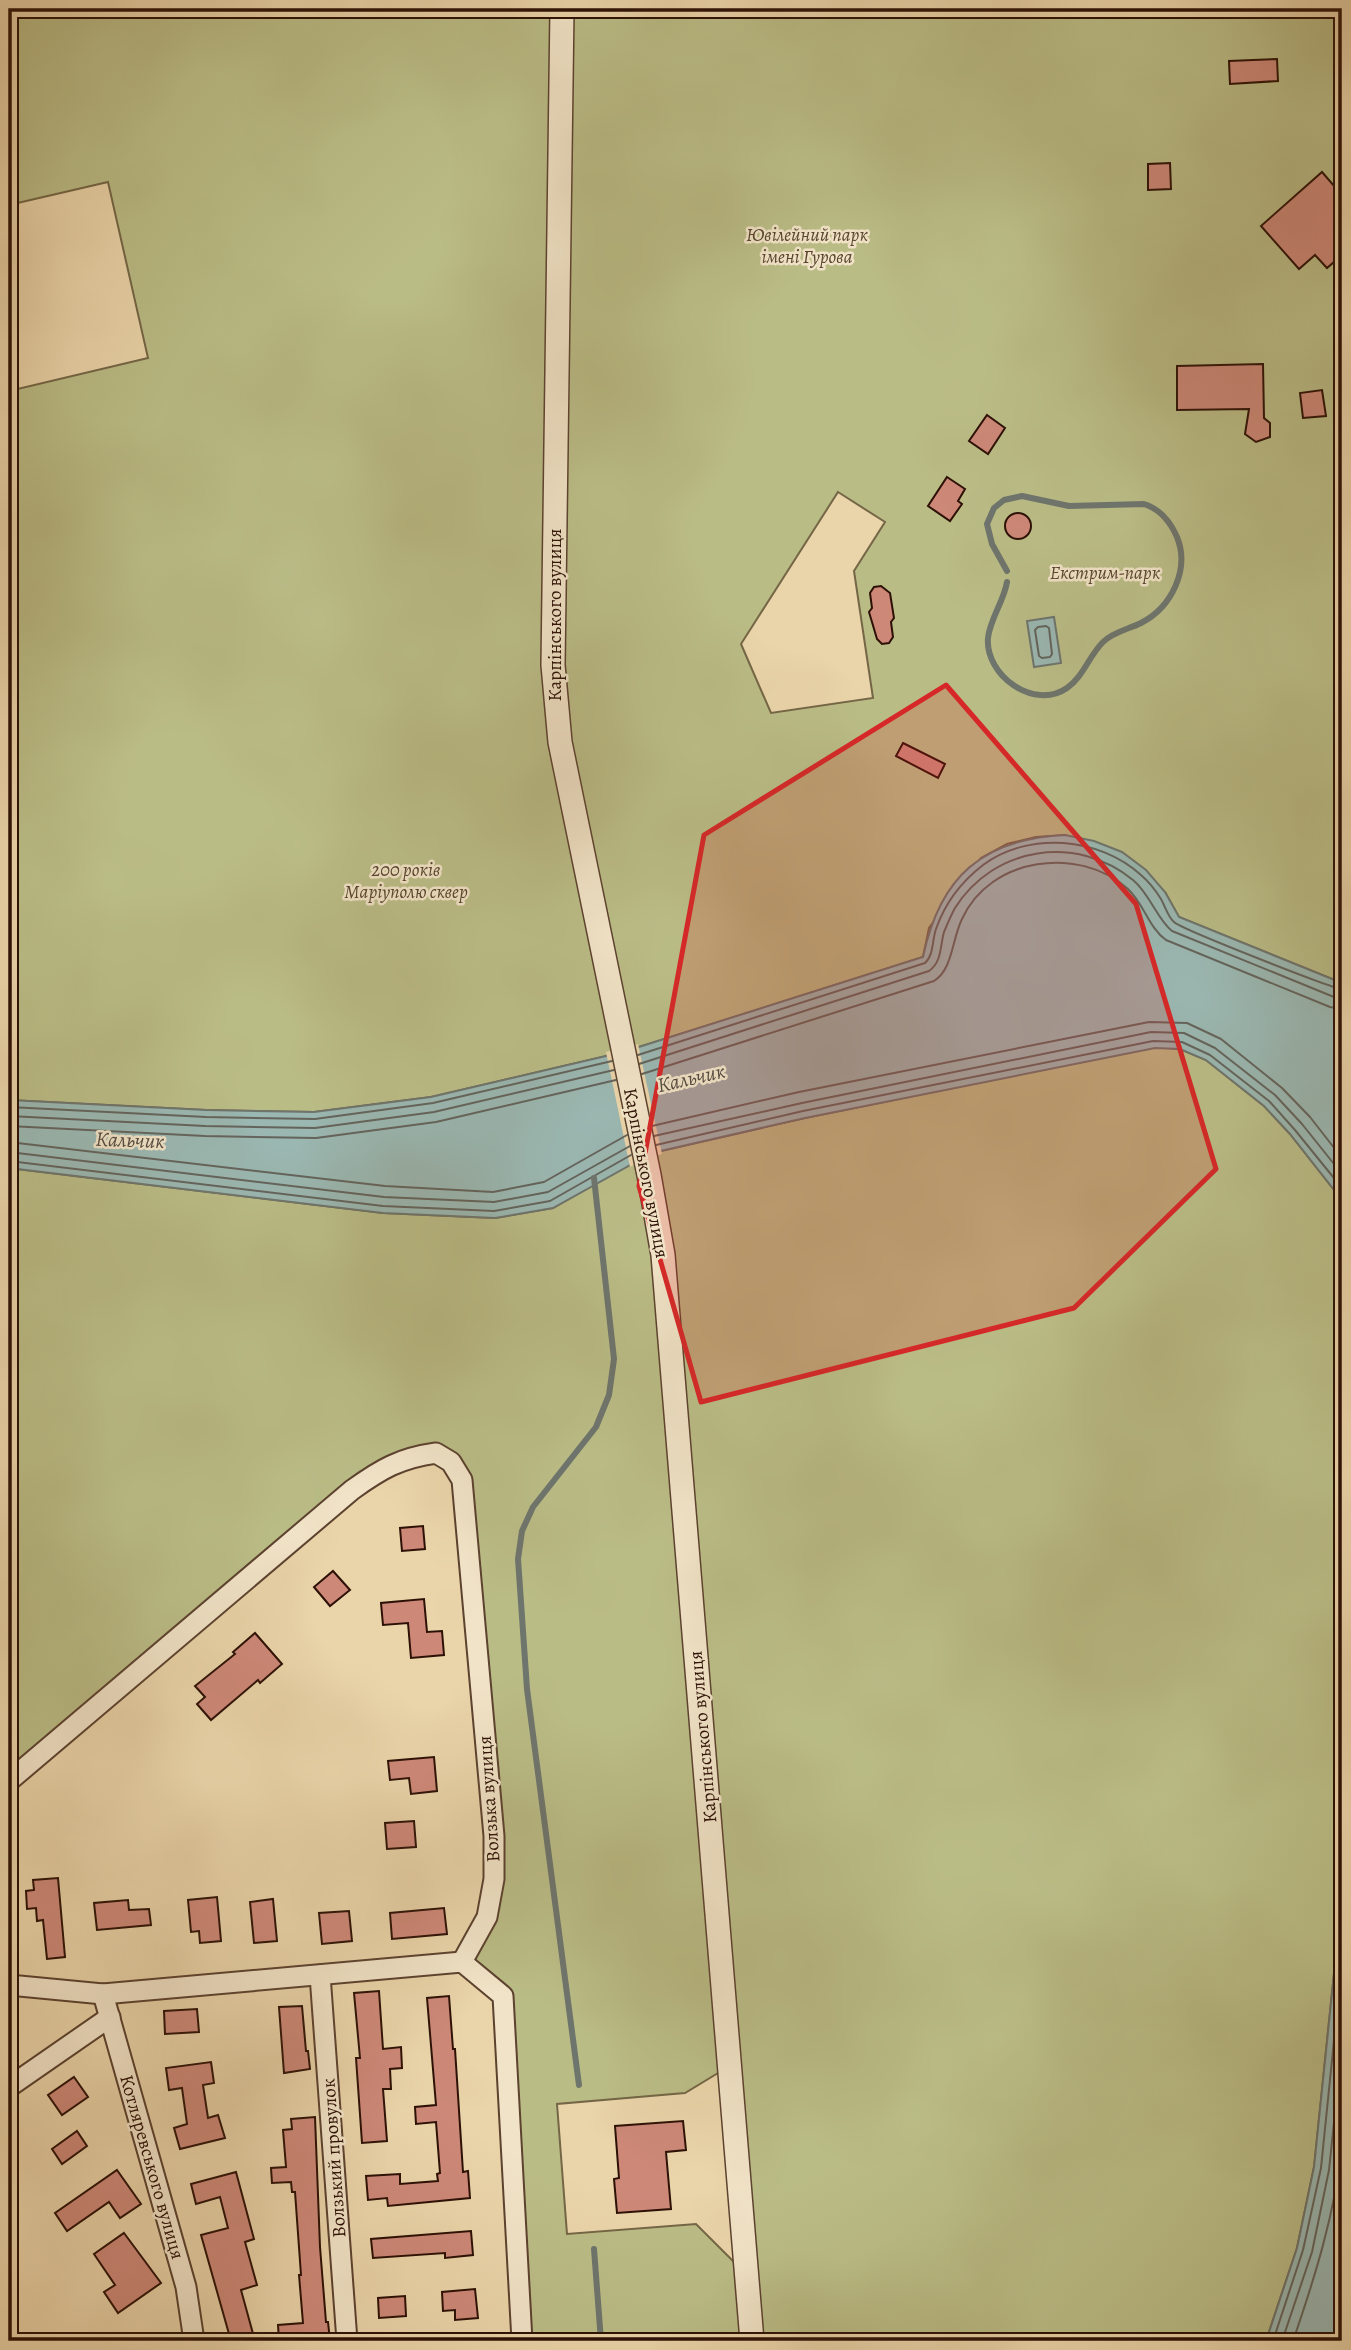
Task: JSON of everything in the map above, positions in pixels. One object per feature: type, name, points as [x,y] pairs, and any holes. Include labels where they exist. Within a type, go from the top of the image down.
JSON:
[{"type":"street","name":"Карпінського вулиця","points":[[562,9],[553,665],[560,742],[663,1255],[752,2341]]},
{"type":"street","name":"Волзька вулиця","points":[[9,1781],[352,1490],[382,1469],[410,1457],[436,1453],[451,1462],[462,1480],[494,1836],[494,1879],[487,1917],[462,1962]]},
{"type":"street","points":[[9,1985],[103,1994],[462,1962],[503,1996],[522,2341]]},
{"type":"street","name":"Волзький провулок","points":[[320,1975],[347,2341]]},
{"type":"street","name":"Котляревського вулиця","points":[[103,1994],[186,2287],[194,2341]]},
{"type":"street","points":[[9,2087],[110,2017]]},
{"type":"highlighted area","points":[[946,685],[1136,904],[1216,1169],[1074,1308],[701,1402],[639,1186],[704,835]]},
{"type":"green space","name":"200 років Маріуполю сквер","points":[[9,9],[562,9],[553,665],[615,1054],[431,1097],[314,1112],[206,1110],[9,1100],[9,391],[148,358],[108,182],[9,205]]},
{"type":"green space","name":"Ювілейний парк імені Гурова","points":[[572,9],[1342,9],[1342,983],[1179,917],[1165,892],[1065,835],[1036,837],[1007,844],[981,858],[929,928],[923,957],[633,1049],[570,741],[563,666]],"holes":[[[838,492],[885,522],[854,571],[873,698],[771,713],[741,644]]]},
{"type":"green space","points":[[1155,1047],[1180,1049],[1206,1060],[1264,1106],[1290,1134],[1342,1200],[1342,1896],[1314,2167],[1297,2248],[1266,2341],[761,2341],[652,1153],[805,1118]]},
{"type":"green space","points":[[638,1159],[650,1218],[723,2070],[685,2093],[557,2104],[567,2234],[696,2224],[738,2266],[745,2341],[522,2341],[503,1997],[462,1962],[494,1879],[462,1480],[436,1453],[382,1469],[9,1781],[9,1168],[383,1213],[495,1218],[553,1208]]},
{"type":"water","points":[[1054,617],[1061,663],[1034,667],[1027,621]]},
{"type":"water","name":"Кальчик","points":[[1065,835],[1094,841],[1122,852],[1146,870],[1165,892],[1179,917],[1342,983],[1342,1200],[1290,1134],[1264,1106],[1206,1060],[1180,1049],[1155,1048],[805,1118],[652,1153],[553,1208],[495,1218],[383,1213],[9,1168],[9,1100],[206,1110],[314,1112],[431,1097],[623,1052],[923,957],[941,904],[954,884],[970,867],[1011,844]]},
{"type":"water","points":[[1342,1896],[1342,2341],[1266,2341],[1297,2248],[1314,2167]]},
{"type":"pier","points":[[638,1044],[662,1154],[646,1158],[630,1167],[606,1052]]},
{"type":"building","points":[[1277,59],[1278,81],[1230,84],[1229,61]]},
{"type":"building","points":[[1170,163],[1171,189],[1148,190],[1148,164]]},
{"type":"building","points":[[1322,172],[1342,195],[1342,255],[1327,268],[1315,255],[1299,269],[1261,226]]},
{"type":"building","points":[[1263,364],[1264,418],[1270,423],[1270,437],[1256,442],[1245,434],[1249,409],[1177,410],[1177,366]]},
{"type":"building","points":[[1322,390],[1326,416],[1303,418],[1300,393]]},
{"type":"building","points":[[987,415],[1005,428],[988,454],[969,441]]},
{"type":"building","points":[[947,477],[965,489],[958,501],[962,504],[950,521],[928,506]]},
{"type":"building","points":[[1018,513],[1027,517],[1031,526],[1027,535],[1018,539],[1009,535],[1005,526],[1009,517]]},
{"type":"building","points":[[881,586],[890,593],[894,618],[891,622],[893,637],[889,643],[882,644],[877,639],[869,612],[872,608],[870,593],[874,587]]},
{"type":"building","points":[[903,743],[945,764],[938,778],[896,756]]},
{"type":"building","points":[[423,1526],[425,1549],[402,1551],[400,1528]]},
{"type":"building","points":[[333,1571],[350,1590],[330,1606],[314,1587]]},
{"type":"building","points":[[424,1599],[427,1632],[442,1631],[444,1655],[411,1658],[408,1623],[383,1625],[381,1603]]},
{"type":"building","points":[[255,1633],[282,1664],[260,1683],[258,1680],[211,1720],[197,1704],[205,1697],[195,1686],[235,1654],[233,1652]]},
{"type":"building","points":[[434,1757],[437,1791],[411,1794],[409,1778],[390,1780],[388,1761]]},
{"type":"building","points":[[414,1821],[416,1847],[387,1849],[385,1823]]},
{"type":"building","points":[[58,1878],[65,1957],[47,1959],[43,1920],[37,1921],[36,1908],[27,1909],[26,1891],[34,1890],[33,1880]]},
{"type":"building","points":[[217,1897],[221,1941],[200,1943],[199,1931],[191,1932],[188,1900]]},
{"type":"building","points":[[273,1899],[277,1941],[254,1943],[250,1902]]},
{"type":"building","points":[[128,1900],[129,1910],[149,1909],[151,1925],[97,1930],[94,1903]]},
{"type":"building","points":[[444,1908],[447,1934],[392,1939],[390,1913]]},
{"type":"building","points":[[349,1911],[352,1941],[322,1944],[319,1913]]},
{"type":"building","points":[[379,1991],[383,2049],[401,2047],[402,2068],[390,2069],[391,2089],[383,2089],[387,2141],[362,2143],[356,2058],[360,2058],[354,1993]]},
{"type":"building","points":[[449,1996],[463,2172],[468,2171],[470,2198],[388,2206],[387,2198],[368,2200],[366,2176],[400,2174],[400,2184],[438,2181],[437,2174],[440,2173],[436,2122],[416,2124],[415,2107],[436,2105],[427,1998]]},
{"type":"building","points":[[302,2006],[310,2069],[284,2073],[279,2007]]},
{"type":"building","points":[[197,2009],[199,2032],[165,2034],[164,2011]]},
{"type":"building","points":[[211,2062],[214,2083],[203,2085],[208,2118],[218,2115],[225,2138],[180,2149],[174,2128],[187,2124],[182,2088],[169,2090],[166,2068]]},
{"type":"building","points":[[74,2077],[88,2097],[62,2115],[48,2095]]},
{"type":"building","points":[[315,2117],[320,2247],[330,2341],[279,2341],[278,2325],[303,2323],[301,2275],[295,2192],[292,2192],[291,2182],[272,2183],[271,2168],[286,2167],[283,2130],[292,2129],[291,2119]]},
{"type":"building","points":[[683,2121],[686,2150],[666,2152],[671,2209],[617,2213],[614,2179],[619,2178],[615,2126]]},
{"type":"building","points":[[77,2131],[87,2146],[62,2164],[52,2149]]},
{"type":"building","points":[[117,2170],[141,2204],[120,2218],[109,2202],[67,2231],[55,2213]]},
{"type":"building","points":[[236,2172],[254,2239],[245,2242],[257,2285],[241,2290],[255,2341],[231,2341],[201,2235],[228,2228],[220,2197],[196,2204],[191,2184]]},
{"type":"building","points":[[471,2231],[473,2255],[445,2258],[445,2253],[373,2258],[371,2239]]},
{"type":"building","points":[[124,2233],[161,2283],[118,2313],[104,2292],[115,2285],[94,2254]]},
{"type":"building","points":[[475,2289],[478,2318],[455,2320],[455,2310],[443,2311],[442,2292]]},
{"type":"building","points":[[405,2296],[406,2316],[379,2318],[378,2298]]},
{"type":"waterway","points":[[1007,571],[992,544],[987,524],[994,508],[1004,500],[1022,496],[1069,506],[1144,504],[1160,512],[1168,521],[1180,549],[1181,562],[1176,586],[1162,607],[1141,623],[1107,639],[1073,683],[1054,694],[1027,692],[1014,685],[994,665],[988,638],[1007,582]]},
{"type":"waterway","points":[[579,2085],[527,1689],[518,1559],[522,1531],[533,1507],[596,1427],[609,1395],[614,1359],[594,1178]]},
{"type":"waterway","points":[[594,2249],[601,2341]]},
{"type":"park label","name":"Екстрим-парк","points":[[1105,573]]}]
